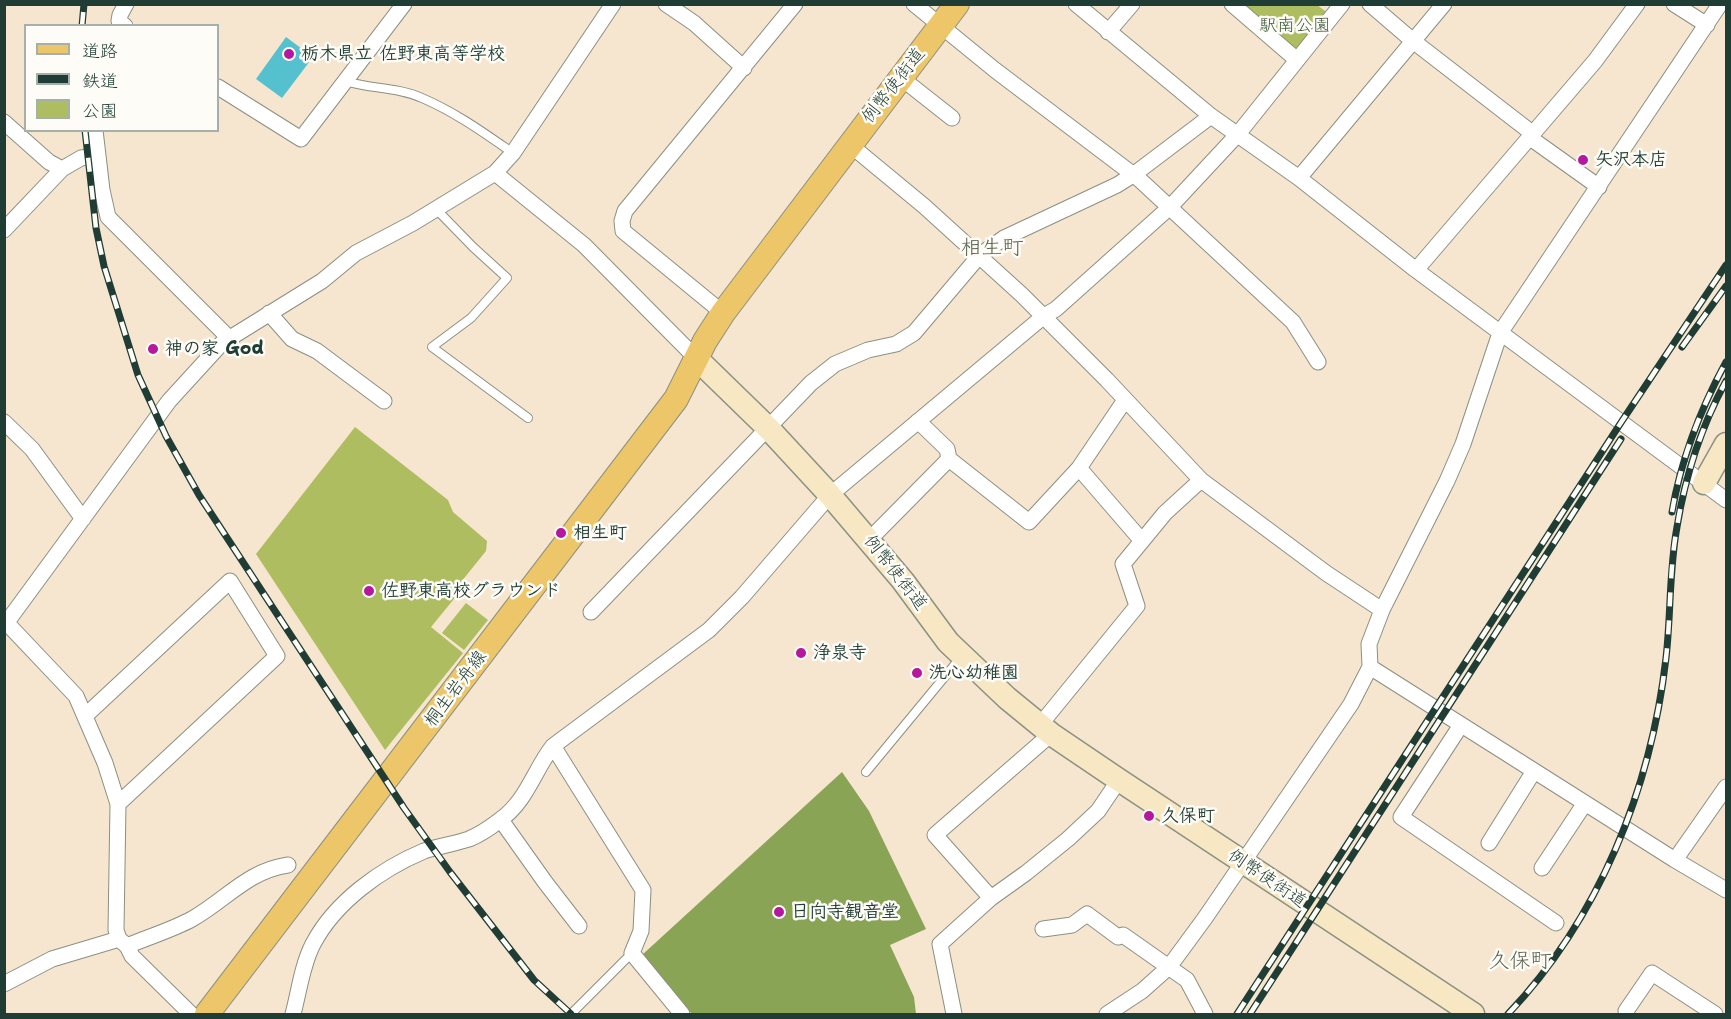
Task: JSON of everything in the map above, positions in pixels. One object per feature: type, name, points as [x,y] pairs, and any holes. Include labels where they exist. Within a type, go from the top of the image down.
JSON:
[{"type":"main road","name":"例幣使街道","points":[[696,358],[723,313],[957,4]]},
{"type":"main road","name":"桐生岩舟線","points":[[207,1014],[669,408],[682,388],[696,358]]},
{"type":"street","points":[[122,24],[119,21],[120,15],[126,4]]},
{"type":"street","points":[[219,88],[301,139],[404,4]]},
{"type":"street","points":[[191,1014],[132,956],[116,930],[118,804],[105,763],[76,696],[6,623],[169,401],[228,338],[322,281],[356,253],[413,224],[495,172],[513,153],[614,4]]},
{"type":"street","points":[[666,4],[694,23],[744,68]]},
{"type":"street","points":[[723,313],[623,231],[622,221],[625,212],[795,4]]},
{"type":"street","points":[[914,4],[1133,175],[1170,207],[1293,322],[1318,362]]},
{"type":"street","points":[[1076,4],[1211,116],[1299,178],[1416,270],[1726,500]]},
{"type":"street","points":[[1108,32],[1132,4]]},
{"type":"street","points":[[1232,4],[1297,60]]},
{"type":"street","points":[[293,1014],[313,944],[330,920],[352,896],[371,880],[423,852],[470,838],[501,820],[520,802],[546,754],[553,746],[709,630],[742,597],[830,495],[1044,316],[1056,309],[1170,207],[1238,134],[1342,4]]},
{"type":"street","points":[[1370,4],[1530,135],[1599,187]]},
{"type":"street","points":[[1299,178],[1444,4]]},
{"type":"street","points":[[1416,270],[1595,61],[1637,4]]},
{"type":"street","points":[[1674,4],[1707,25]]},
{"type":"street","points":[[1107,1014],[1142,991],[1169,967],[1351,704],[1370,667],[1369,644],[1382,610],[1447,481],[1463,444],[1500,333],[1720,4]]},
{"type":"street","points":[[900,77],[952,118]]},
{"type":"street","points":[[591,612],[811,383],[836,364],[868,350],[896,344],[914,333],[980,255],[1004,238],[1117,185],[1211,116]]},
{"type":"street","points":[[4,122],[49,162],[62,169]]},
{"type":"street","points":[[95,132],[102,190],[108,217],[228,338]]},
{"type":"street","points":[[849,144],[980,255],[1044,316],[1201,480],[1326,573],[1382,610]]},
{"type":"street","points":[[4,230],[62,169],[81,158],[98,156]]},
{"type":"street","points":[[495,172],[584,245],[696,358]]},
{"type":"street","points":[[269,313],[292,339],[317,351],[384,401]]},
{"type":"street","name":"例幣使街道","points":[[696,358],[769,429],[830,495],[903,581],[948,642],[1007,698],[1045,729],[1119,780],[1473,1014]]},
{"type":"street","points":[[918,421],[947,449],[949,459],[1029,522],[1079,468],[1125,400]]},
{"type":"street","points":[[4,422],[32,449],[83,519]]},
{"type":"street","points":[[1704,483],[1726,444]]},
{"type":"street","points":[[869,540],[949,459]]},
{"type":"street","points":[[1079,468],[1142,541]]},
{"type":"street","points":[[991,898],[935,835],[1045,729],[1137,606],[1123,564],[1165,513],[1201,480]]},
{"type":"street","points":[[85,716],[230,581],[277,656],[118,804]]},
{"type":"street","points":[[1370,667],[1726,890]]},
{"type":"street","points":[[1461,725],[1401,817],[1556,923]]},
{"type":"street","points":[[553,746],[643,890],[641,931],[632,953],[682,1014]]},
{"type":"street","points":[[1489,843],[1534,771]]},
{"type":"street","points":[[954,1014],[940,944],[991,898],[1068,839],[1098,811],[1119,780]]},
{"type":"street","points":[[1675,860],[1726,787]]},
{"type":"street","points":[[1542,867],[1585,803]]},
{"type":"street","points":[[501,820],[579,926]]},
{"type":"street","points":[[4,984],[52,959],[123,943],[190,920],[218,903],[251,877],[288,865]]},
{"type":"street","points":[[1043,929],[1072,925],[1087,914],[1118,937],[1123,935],[1186,980],[1205,1014]]},
{"type":"street","points":[[1626,1011],[1652,973],[1715,1014]]},
{"type":"lane","points":[[345,81],[363,86],[398,90],[422,97],[468,122],[513,153]]},
{"type":"lane","points":[[436,209],[507,278],[471,318],[432,347],[528,418]]},
{"type":"lane","points":[[866,772],[962,656]]},
{"type":"lane","points":[[571,1014],[632,953]]},
{"type":"green space","name":"駅南公園","points":[[1237,5],[1317,5],[1332,16],[1296,57]]},
{"type":"green space","name":"佐野東高校グラウンド","points":[[355,427],[448,500],[453,512],[487,541],[486,551],[457,587],[458,594],[431,627],[463,653],[385,750],[256,554]]},
{"type":"green space","points":[[466,603],[488,620],[464,650],[442,633]]},
{"type":"green space","points":[[842,772],[869,811],[926,929],[890,945],[914,997],[916,1014],[692,1014],[642,955]]},
{"type":"water","points":[[286,37],[313,57],[282,98],[256,79]]},
{"type":"railway","points":[[82,24],[84,4]]},
{"type":"railway","points":[[85,132],[96,228],[104,266],[138,375],[166,436],[199,495],[404,808],[450,872],[534,980],[571,1014]]},
{"type":"railway","points":[[1237,1014],[1622,421],[1726,265]]},
{"type":"railway","points":[[1682,347],[1726,286]]},
{"type":"railway","points":[[1672,512],[1693,435],[1726,362]]},
{"type":"railway","points":[[1508,1014],[1540,977],[1569,936],[1594,894],[1616,849],[1633,803],[1648,755],[1659,707],[1668,642],[1674,543],[1680,508],[1702,433],[1726,381]]},
{"type":"railway","points":[[1250,1014],[1621,439]]},
{"type":"place","name":"栃木県立 佐野東高等学校","points":[[289,54]]},
{"type":"place","name":"矢沢本店","points":[[1583,160]]},
{"type":"place","name":"神の家 God","points":[[153,349]]},
{"type":"place","name":"相生町","points":[[561,533]]},
{"type":"place","name":"佐野東高校グラウンド","points":[[369,591]]},
{"type":"place","name":"浄泉寺","points":[[801,653]]},
{"type":"place","name":"洗心幼稚園","points":[[917,673]]},
{"type":"place","name":"久保町","points":[[1149,816]]},
{"type":"place","name":"日向寺観音堂","points":[[779,912]]},
{"type":"district","name":"相生町","points":[[992,249]]},
{"type":"district","name":"久保町","points":[[1520,962]]}]
